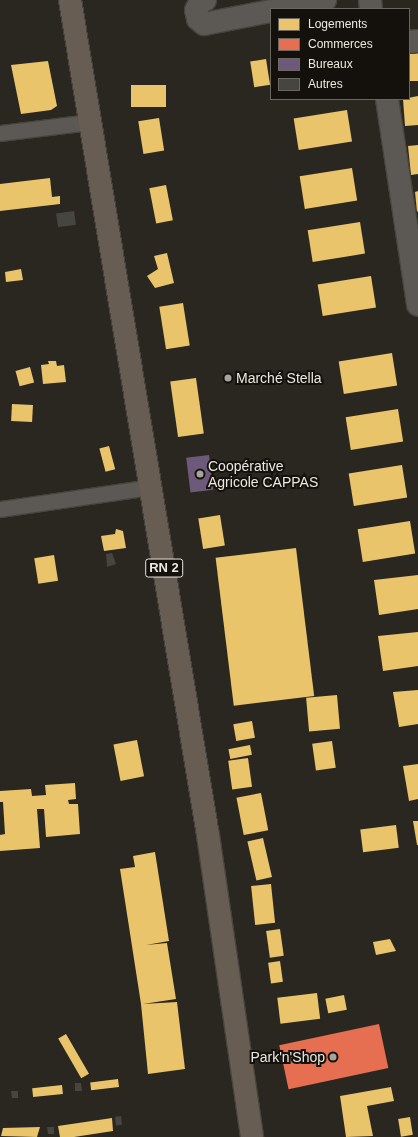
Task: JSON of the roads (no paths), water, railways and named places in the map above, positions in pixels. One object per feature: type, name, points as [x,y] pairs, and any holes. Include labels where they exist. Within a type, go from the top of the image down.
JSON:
[{"type":"highway","name":"RN 2","points":[[70,0],[208,835],[252,1137]]},
{"type":"street","points":[[205,0],[201,1],[196,10],[198,19],[204,24],[270,11]]},
{"type":"street","points":[[284,8],[325,0]]},
{"type":"street","points":[[387,100],[418,305]]},
{"type":"lane","points":[[0,133],[90,122]]},
{"type":"lane","points":[[0,509],[151,487]]},
{"type":"place","name":"Marché Stella","points":[[228,378]]},
{"type":"place","name":"Coopérative Agricole CAPPAS","points":[[200,474]]},
{"type":"place","name":"Park'n'Shop","points":[[333,1057]]}]
